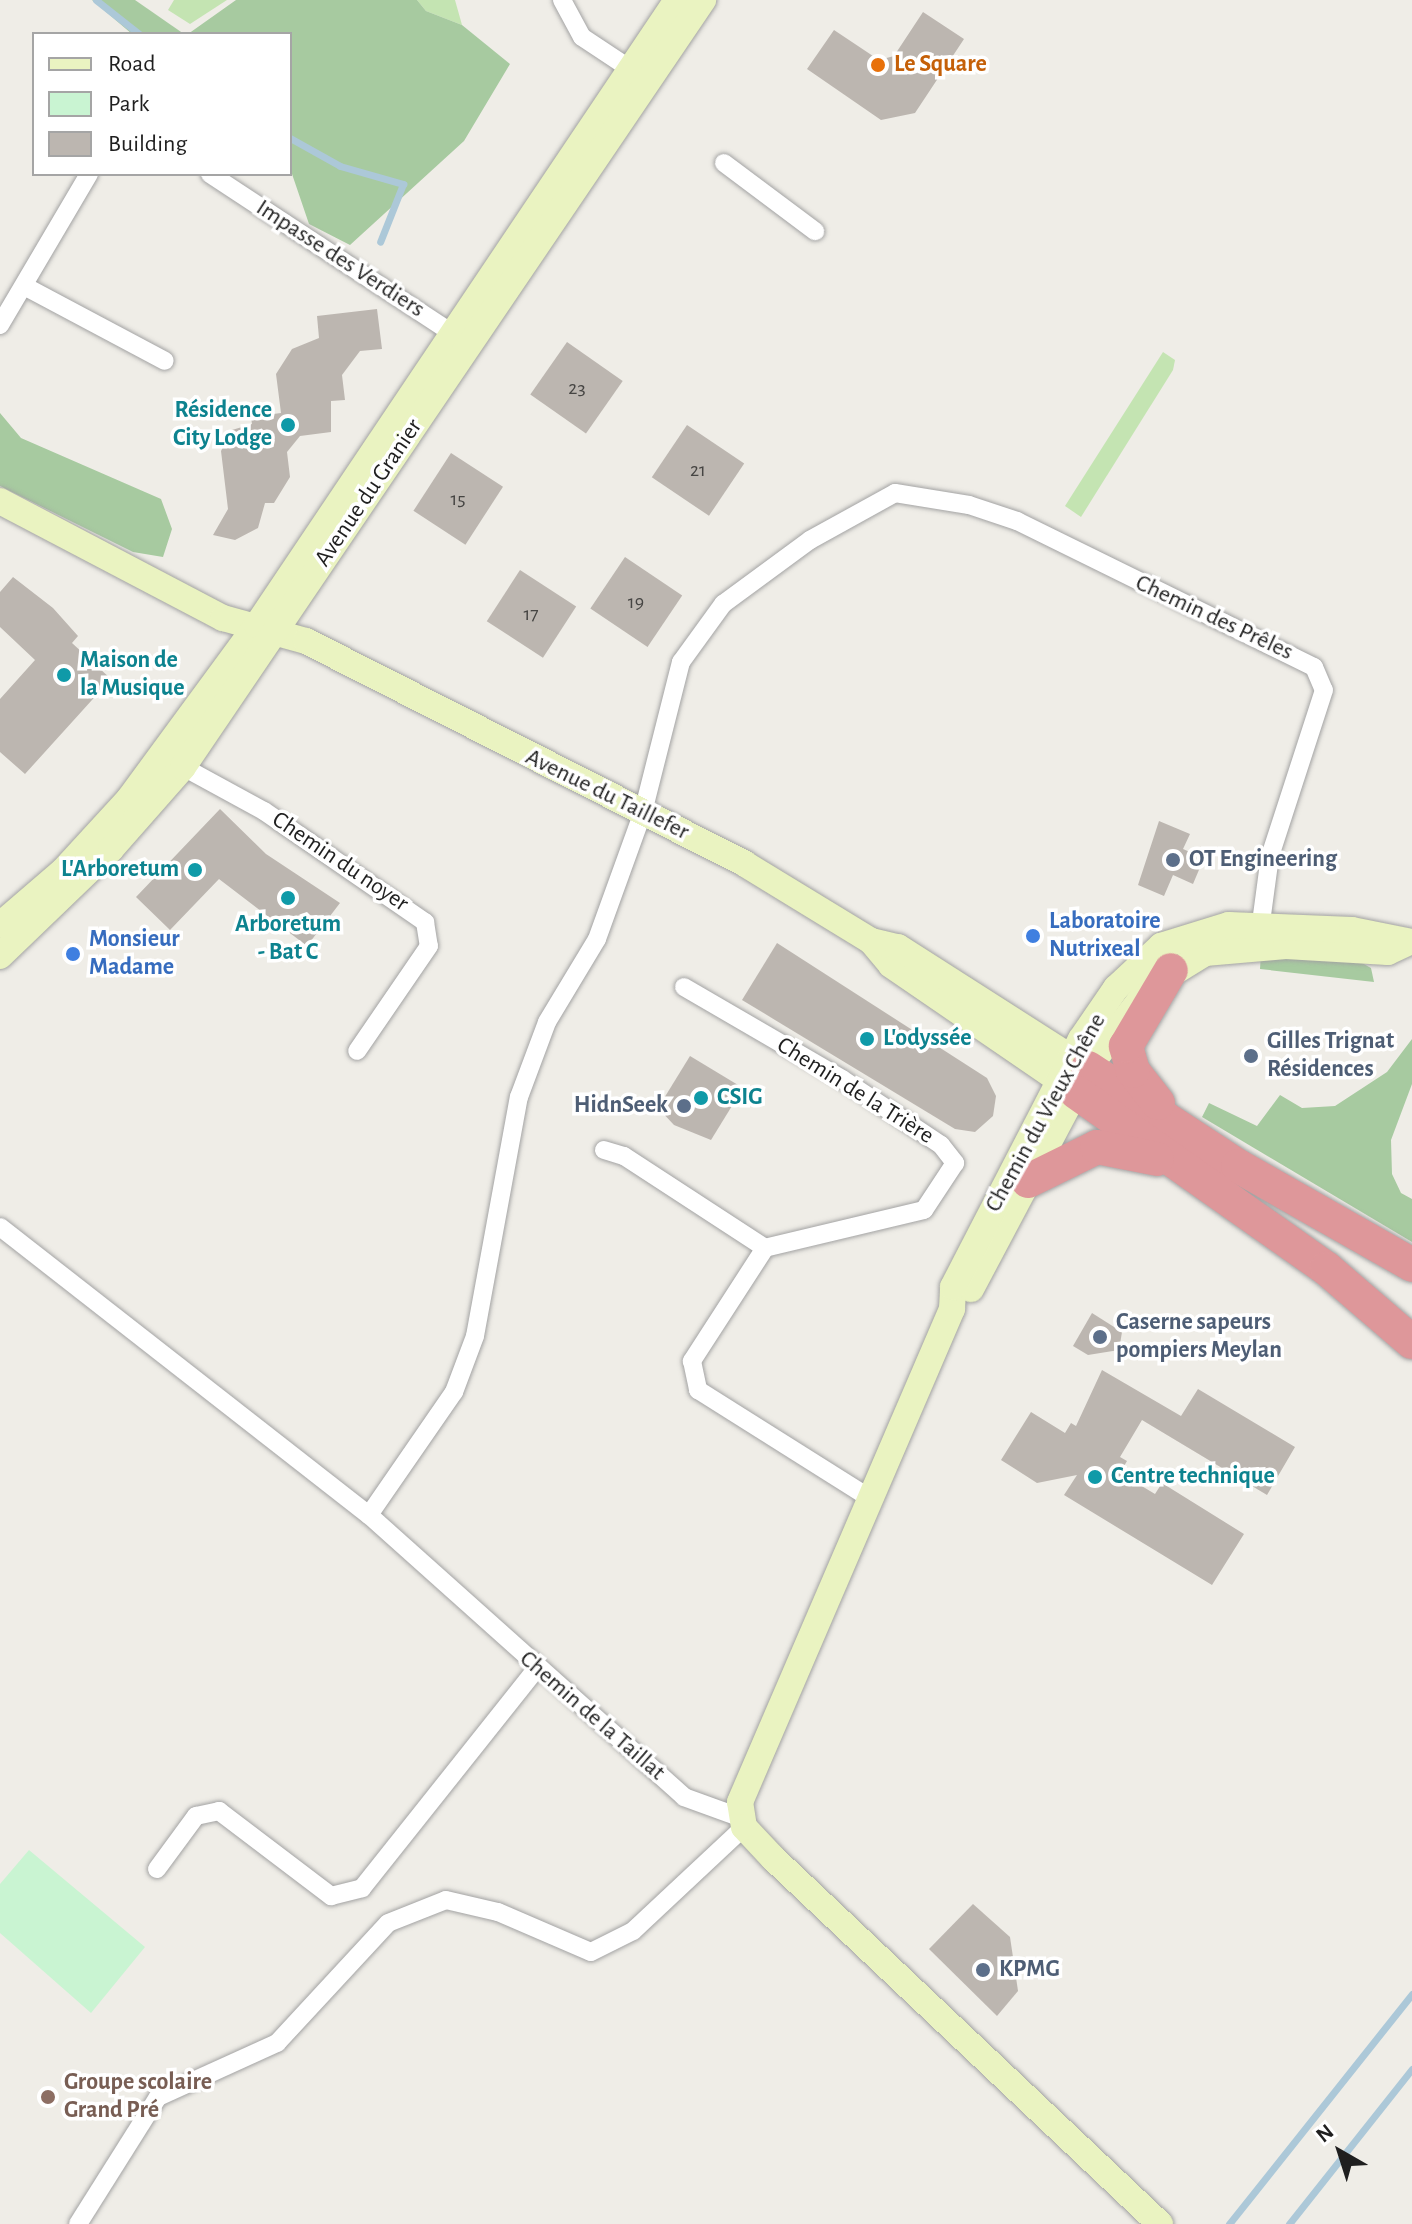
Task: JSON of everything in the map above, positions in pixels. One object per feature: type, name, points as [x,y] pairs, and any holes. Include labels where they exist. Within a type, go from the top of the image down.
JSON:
[{"type":"highway","points":[[1171,970],[1126,1046],[1133,1071],[1180,1127]]},
{"type":"highway","points":[[1074,1075],[1180,1127],[1412,1265]]},
{"type":"highway","points":[[1074,1075],[1180,1167],[1327,1269],[1412,1342]]},
{"type":"highway","points":[[1028,1181],[1097,1147],[1180,1167]]},
{"type":"street","points":[[562,0],[582,37],[641,76]]},
{"type":"street","name":"Avenue du Granier","points":[[641,76],[677,0]]},
{"type":"street","name":"Avenue du Granier","points":[[0,956],[111,849],[266,629],[460,338],[641,76],[703,0]]},
{"type":"street","points":[[724,163],[815,231]]},
{"type":"street","points":[[0,325],[26,287],[88,176]]},
{"type":"street","name":"Impasse des Verdiers","points":[[213,176],[460,338]]},
{"type":"street","points":[[26,287],[165,361]]},
{"type":"street","name":"Chemin des Prêles","points":[[369,1515],[454,1392],[475,1336],[519,1097],[547,1022],[586,966],[643,812],[681,662],[723,604],[810,540],[895,493],[1017,521],[1297,655],[1321,677],[1324,690],[1270,856],[1261,923]]},
{"type":"street","name":"Avenue du Taillefer","points":[[0,501],[128,564],[223,618],[306,641],[337,661],[745,864],[871,941],[891,965],[1074,1075]]},
{"type":"street","name":"Avenue du Granier","points":[[0,925],[172,761]]},
{"type":"street","name":"Chemin du noyer","points":[[172,761],[264,811],[425,922],[429,946],[357,1051]]},
{"type":"street","name":"Chemin du Vieux Chêne","points":[[952,1309],[967,1296],[1028,1181],[1116,988],[1161,946],[1208,928],[1261,923],[1411,942]]},
{"type":"street","name":"Chemin du Vieux Chêne","points":[[742,1822],[745,1788],[868,1497],[952,1309],[953,1287],[1074,1075],[1134,1003],[1171,970],[1205,953],[1286,946],[1388,952],[1411,942]]},
{"type":"street","name":"Chemin de la Trière","points":[[684,987],[842,1079],[941,1145],[955,1163],[946,1184],[924,1210],[765,1248]]},
{"type":"street","points":[[604,1150],[624,1156],[765,1248],[692,1361],[698,1390],[868,1497]]},
{"type":"street","name":"Chemin de la Taillat","points":[[0,1227],[369,1515],[536,1669],[684,1797],[742,1822],[1160,2224]]},
{"type":"street","points":[[157,1869],[196,1816],[219,1811],[331,1896],[362,1888],[536,1669]]},
{"type":"street","points":[[78,2224],[158,2097],[277,2043],[388,1923],[446,1900],[498,1912],[591,1952],[633,1931],[742,1822]]},
{"type":"green space","points":[[92,0],[135,0],[181,32],[130,32]]},
{"type":"green space","points":[[174,0],[227,0],[190,24],[168,10]]},
{"type":"green space","points":[[236,0],[417,0],[426,11],[462,25],[510,64],[464,141],[350,245],[309,224],[292,174],[292,32],[191,32]]},
{"type":"green space","points":[[417,0],[455,0],[462,25],[426,11]]},
{"type":"green space","points":[[1163,352],[1175,360],[1173,370],[1081,517],[1065,506]]},
{"type":"green space","points":[[0,413],[21,438],[161,499],[172,529],[163,557],[133,552],[0,486]]},
{"type":"green space","points":[[1261,953],[1351,957],[1371,968],[1374,982],[1260,969]]},
{"type":"green space","points":[[1412,1039],[1412,1084],[1391,1140],[1392,1174],[1401,1193],[1412,1199],[1412,1242],[1202,1117],[1209,1103],[1257,1126],[1280,1095],[1302,1108],[1335,1106],[1387,1072]]},
{"type":"green space","points":[[29,1850],[145,1947],[91,2013],[0,1933],[0,1884]]},
{"type":"building","name":"Le Square","points":[[923,12],[964,39],[915,113],[881,120],[807,69],[834,30],[879,60],[894,56]]},
{"type":"building","name":"Résidence City Lodge","points":[[377,309],[382,349],[360,351],[342,375],[345,400],[331,401],[331,432],[300,436],[287,452],[290,477],[274,503],[265,503],[258,528],[235,540],[213,535],[228,509],[221,451],[232,430],[252,424],[251,417],[281,413],[276,374],[292,349],[319,338],[317,316]]},
{"type":"building","points":[[567,342],[623,381],[586,433],[530,394]]},
{"type":"building","points":[[687,425],[744,464],[709,516],[652,477]]},
{"type":"building","points":[[451,453],[503,487],[465,545],[413,511]]},
{"type":"building","points":[[625,557],[682,596],[648,647],[590,608]]},
{"type":"building","points":[[520,570],[576,606],[543,658],[487,621]]},
{"type":"building","name":"Maison de la Musique","points":[[13,577],[53,608],[78,636],[72,643],[111,679],[25,774],[0,752],[0,699],[35,660],[0,627],[0,592]]},
{"type":"building","points":[[220,809],[266,854],[340,903],[307,946],[219,879],[170,930],[136,897]]},
{"type":"building","name":"OT Engineering","points":[[1159,821],[1190,834],[1183,849],[1204,858],[1193,884],[1173,875],[1164,896],[1138,885]]},
{"type":"building","name":"L'odyssée","points":[[777,943],[987,1078],[996,1096],[993,1116],[975,1132],[955,1129],[742,1000]]},
{"type":"building","name":"CSIG","points":[[690,1056],[743,1088],[711,1140],[674,1125],[658,1108]]},
{"type":"building","name":"Caserne sapeurs pompiers Meylan","points":[[1092,1313],[1122,1332],[1119,1350],[1088,1355],[1073,1346]]},
{"type":"building","name":"Centre technique","points":[[1102,1370],[1181,1416],[1198,1389],[1295,1447],[1267,1495],[1142,1420],[1120,1457],[1127,1461],[1120,1473],[1155,1494],[1162,1483],[1244,1534],[1212,1585],[1064,1495],[1077,1475],[1037,1483],[1001,1460],[1031,1412],[1065,1433],[1071,1423],[1076,1426]]},
{"type":"building","name":"KPMG","points":[[973,1904],[1010,1937],[1018,1991],[997,2016],[929,1949]]},
{"type":"waterway","points":[[96,0],[136,32]]},
{"type":"waterway","points":[[292,139],[340,166],[403,184],[380,242]]},
{"type":"waterway","points":[[1229,2224],[1412,1994]]},
{"type":"waterway","points":[[1289,2224],[1412,2069]]},
{"type":"place","name":"Le Square","points":[[878,65]]},
{"type":"place","name":"Résidence City Lodge","points":[[288,425]]},
{"type":"place","name":"Maison de la Musique","points":[[64,675]]},
{"type":"place","name":"OT Engineering","points":[[1173,860]]},
{"type":"place","name":"L'Arboretum","points":[[195,870]]},
{"type":"place","name":"Arboretum - Bat C","points":[[288,898]]},
{"type":"place","name":"Laboratoire Nutrixeal","points":[[1033,936]]},
{"type":"place","name":"Monsieur Madame","points":[[73,954]]},
{"type":"place","name":"L'odyssée","points":[[867,1039]]},
{"type":"place","name":"Gilles Trignat Résidences","points":[[1251,1056]]},
{"type":"place","name":"CSIG","points":[[701,1098]]},
{"type":"place","name":"HidnSeek","points":[[684,1106]]},
{"type":"place","name":"Caserne sapeurs pompiers Meylan","points":[[1100,1337]]},
{"type":"place","name":"Centre technique","points":[[1095,1477]]},
{"type":"place","name":"KPMG","points":[[983,1970]]},
{"type":"place","name":"Groupe scolaire Grand Pré","points":[[48,2097]]}]
